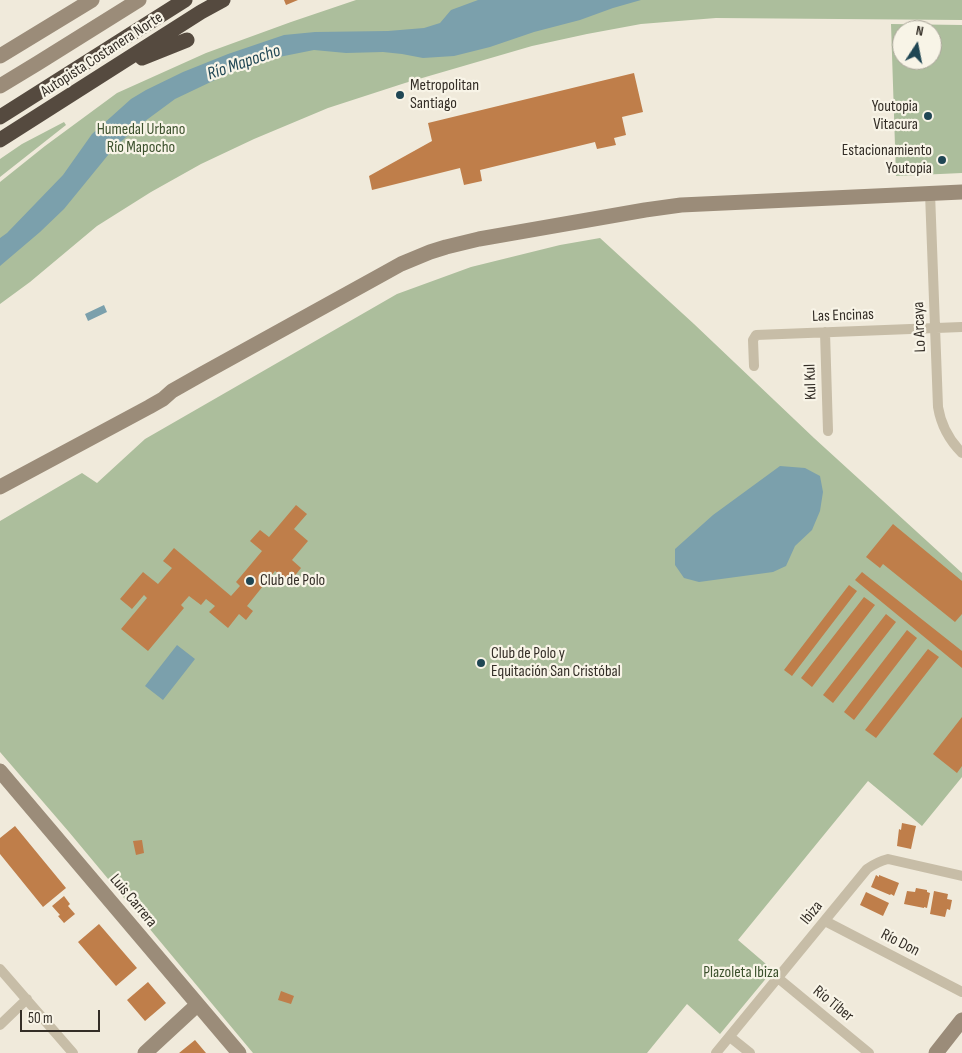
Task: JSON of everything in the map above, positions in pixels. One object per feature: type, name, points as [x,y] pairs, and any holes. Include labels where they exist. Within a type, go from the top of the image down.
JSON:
[{"type":"highway","name":"Autopista Costanera Norte","points":[[0,117],[185,0]]},
{"type":"highway","name":"Autopista Costanera Norte","points":[[0,140],[201,12],[223,0]]},
{"type":"highway","points":[[112,69],[187,40]]},
{"type":"main road","points":[[0,56],[92,0]]},
{"type":"main road","points":[[0,86],[139,0]]},
{"type":"main road","points":[[0,479],[144,402],[172,391],[401,264],[430,252],[462,243],[681,205],[962,192]]},
{"type":"main road","points":[[0,488],[149,407],[172,391]]},
{"type":"main road","name":"Luis Carrera","points":[[0,771],[239,1053]]},
{"type":"main road","points":[[145,1053],[197,1005]]},
{"type":"main road","points":[[936,1053],[962,1020]]},
{"type":"street","name":"Lo Arcaya","points":[[930,193],[940,415],[952,442],[962,453]]},
{"type":"street","name":"Las Encinas","points":[[754,366],[753,340],[756,335],[962,327]]},
{"type":"street","name":"Kul Kul","points":[[825,332],[828,431]]},
{"type":"street","name":"Ibiza","points":[[716,1053],[867,869],[880,861],[888,859],[962,876]]},
{"type":"street","name":"Río Don","points":[[825,921],[962,992]]},
{"type":"street","points":[[0,968],[73,1053]]},
{"type":"street","name":"Río Tíber","points":[[778,978],[869,1053]]},
{"type":"street","points":[[0,1025],[27,999]]},
{"type":"street","points":[[730,1037],[750,1053]]},
{"type":"green space","name":"Humedal Urbano Río Mapocho","points":[[356,0],[962,0],[962,20],[716,18],[641,24],[532,46],[405,83],[328,108],[201,164],[151,192],[97,226],[30,282],[0,304],[0,182],[117,93],[206,53]]},
{"type":"green space","name":"Youtopia Vitacura","points":[[942,25],[962,25],[962,173],[896,176],[893,70],[942,70]]},
{"type":"green space","points":[[64,122],[66,125],[0,177],[0,159],[22,144]]},
{"type":"green space","name":"Club de Polo y Equitación San Cristóbal","points":[[600,238],[962,573],[962,777],[922,826],[868,781],[738,940],[773,970],[720,1034],[687,1004],[647,1053],[253,1053],[0,752],[0,521],[82,473],[97,483],[145,439],[397,294],[471,267],[560,245]]},
{"type":"water","name":"Río Mapocho","points":[[478,0],[641,0],[490,47],[454,56],[423,58],[383,52],[346,53],[314,50],[274,58],[238,69],[175,99],[137,127],[113,149],[64,209],[0,266],[0,238],[63,175],[92,134],[131,99],[146,90],[183,72],[228,54],[284,35],[424,28],[440,23],[451,10]]},
{"type":"water","points":[[104,305],[107,312],[88,321],[85,314]]},
{"type":"water","points":[[780,466],[805,468],[820,476],[823,492],[820,511],[812,530],[795,546],[786,566],[773,572],[699,582],[684,578],[675,565],[675,549],[713,515]]},
{"type":"water","points":[[177,645],[195,659],[163,700],[145,686]]},
{"type":"building","points":[[284,0],[298,0],[286,5]]},
{"type":"building","points":[[634,73],[643,112],[622,117],[626,135],[614,138],[616,145],[597,149],[595,142],[480,170],[482,181],[464,185],[460,168],[372,190],[369,176],[432,141],[428,123]]},
{"type":"building","points":[[296,505],[307,514],[294,529],[308,541],[292,560],[301,568],[289,583],[275,571],[247,606],[253,611],[246,620],[239,614],[228,628],[209,612],[215,606],[206,599],[201,605],[189,596],[181,605],[184,608],[148,651],[121,629],[147,598],[144,595],[132,609],[120,599],[143,572],[158,584],[172,568],[163,561],[174,548],[231,596],[240,586],[236,582],[262,551],[250,541],[260,530],[269,537]]},
{"type":"building","points":[[893,524],[962,581],[962,614],[955,622],[883,564],[880,568],[866,557]]},
{"type":"building","points":[[862,572],[962,651],[962,668],[855,580]]},
{"type":"building","points":[[849,585],[857,591],[792,676],[784,670]]},
{"type":"building","points":[[864,597],[875,605],[812,687],[801,678]]},
{"type":"building","points":[[886,614],[896,622],[833,703],[823,695]]},
{"type":"building","points":[[907,630],[917,638],[854,720],[844,712]]},
{"type":"building","points":[[928,649],[939,657],[876,738],[865,730]]},
{"type":"building","points":[[962,717],[962,766],[957,773],[933,754]]},
{"type":"building","points":[[902,823],[916,826],[911,849],[897,846],[899,829],[901,830]]},
{"type":"building","points":[[15,826],[66,888],[43,907],[0,854],[0,838]]},
{"type":"building","points":[[142,840],[144,853],[136,855],[133,841]]},
{"type":"building","points":[[876,875],[899,883],[894,896],[871,887]]},
{"type":"building","points":[[916,888],[927,890],[930,893],[927,908],[904,904],[907,891],[915,892]]},
{"type":"building","points":[[934,891],[948,894],[947,899],[952,900],[950,910],[947,909],[945,917],[930,914]]},
{"type":"building","points":[[866,892],[889,903],[883,916],[860,905]]},
{"type":"building","points":[[64,896],[70,904],[68,906],[75,914],[64,923],[52,906]]},
{"type":"building","points":[[99,924],[137,968],[116,986],[78,942]]},
{"type":"building","points":[[148,982],[166,1003],[145,1021],[127,1000]]},
{"type":"building","points":[[281,991],[294,996],[291,1004],[278,1000]]},
{"type":"building","points":[[195,1040],[206,1053],[179,1053]]},
{"type":"place","name":"Metropolitan Santiago","points":[[400,95]]},
{"type":"place","name":"Youtopia Vitacura","points":[[928,116]]},
{"type":"place","name":"Estacionamiento Youtopia","points":[[942,160]]},
{"type":"place","name":"Club de Polo","points":[[250,581]]},
{"type":"place","name":"Club de Polo y Equitación San Cristóbal","points":[[481,663]]},
{"type":"park label","name":"Plazoleta Ibiza","points":[[741,973]]}]
